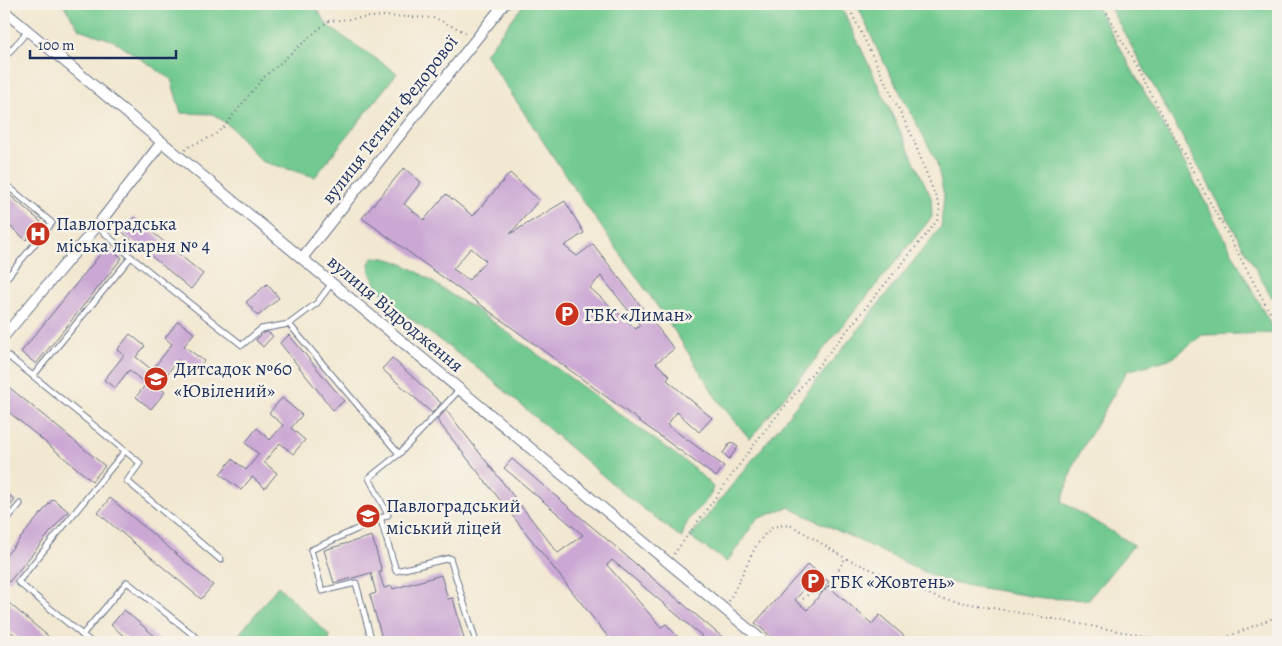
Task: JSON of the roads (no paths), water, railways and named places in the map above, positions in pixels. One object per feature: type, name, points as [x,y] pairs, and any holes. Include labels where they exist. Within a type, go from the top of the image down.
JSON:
[{"type":"street","name":"вулиця Тетяни Федорової","points":[[302,258],[475,38],[504,4]]},
{"type":"street","name":"вулиця Відродження","points":[[4,11],[764,642]]},
{"type":"street","points":[[4,336],[97,226],[162,142]]},
{"type":"lane","points":[[4,58],[28,31]]},
{"type":"lane","points":[[4,183],[52,223],[4,281]]},
{"type":"lane","points":[[97,226],[131,256],[242,345],[260,328],[289,324],[317,303],[332,283]]},
{"type":"lane","points":[[33,376],[131,256]]},
{"type":"lane","points":[[289,324],[399,454]]},
{"type":"lane","points":[[4,353],[140,463],[127,481],[221,560]]},
{"type":"lane","points":[[372,642],[356,583],[322,591],[311,550],[388,515],[368,478],[399,454],[460,389]]},
{"type":"lane","points":[[90,642],[18,582],[126,451]]},
{"type":"lane","points":[[4,523],[20,504]]},
{"type":"lane","points":[[380,517],[396,571],[450,558],[476,642]]},
{"type":"lane","points":[[82,636],[126,582],[201,641]]},
{"type":"place","name":"Павлоградська міська лікарня № 4","points":[[38,234]]},
{"type":"place","name":"ГБК «Лиман»","points":[[567,314]]},
{"type":"place","name":"Дитсадок №60 «Ювілений»","points":[[156,379]]},
{"type":"place","name":"Павлоградський міський ліцей","points":[[368,516]]},
{"type":"place","name":"ГБК «Жовтень»","points":[[813,581]]}]
